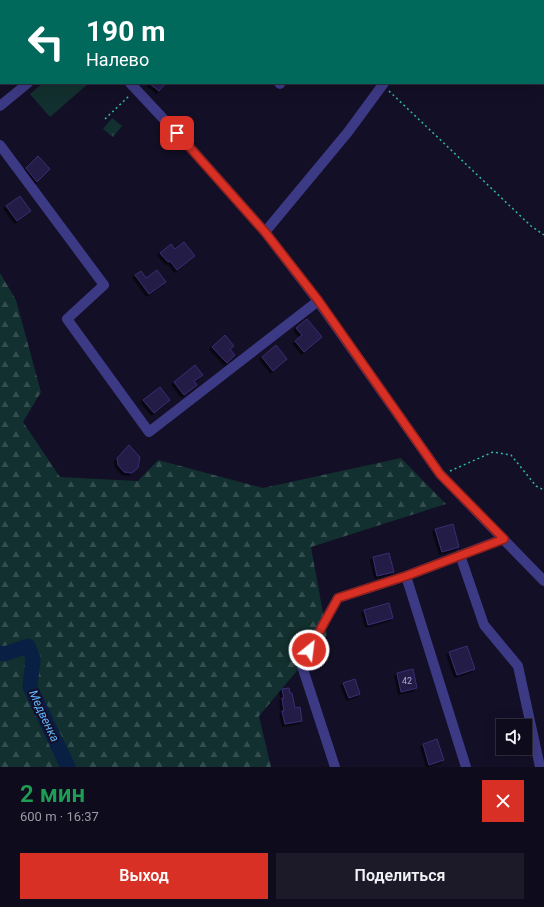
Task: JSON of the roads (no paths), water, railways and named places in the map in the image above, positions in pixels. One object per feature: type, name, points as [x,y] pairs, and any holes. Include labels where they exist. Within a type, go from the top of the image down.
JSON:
[{"type":"street","points":[[0,106],[27,84]]},
{"type":"street","points":[[265,232],[348,132],[383,84]]},
{"type":"street","points":[[133,86],[265,232],[318,300],[440,474],[544,581]]},
{"type":"street","points":[[0,145],[104,286],[67,319],[149,432],[318,300]]},
{"type":"street","points":[[335,767],[301,663],[338,598],[406,576],[504,539]]},
{"type":"street","points":[[460,555],[484,626],[518,666],[540,767]]},
{"type":"street","points":[[406,576],[466,767]]},
{"type":"waterway","name":"Медвенка","points":[[0,653],[4,654],[28,646],[33,658],[30,687],[68,767]]}]
